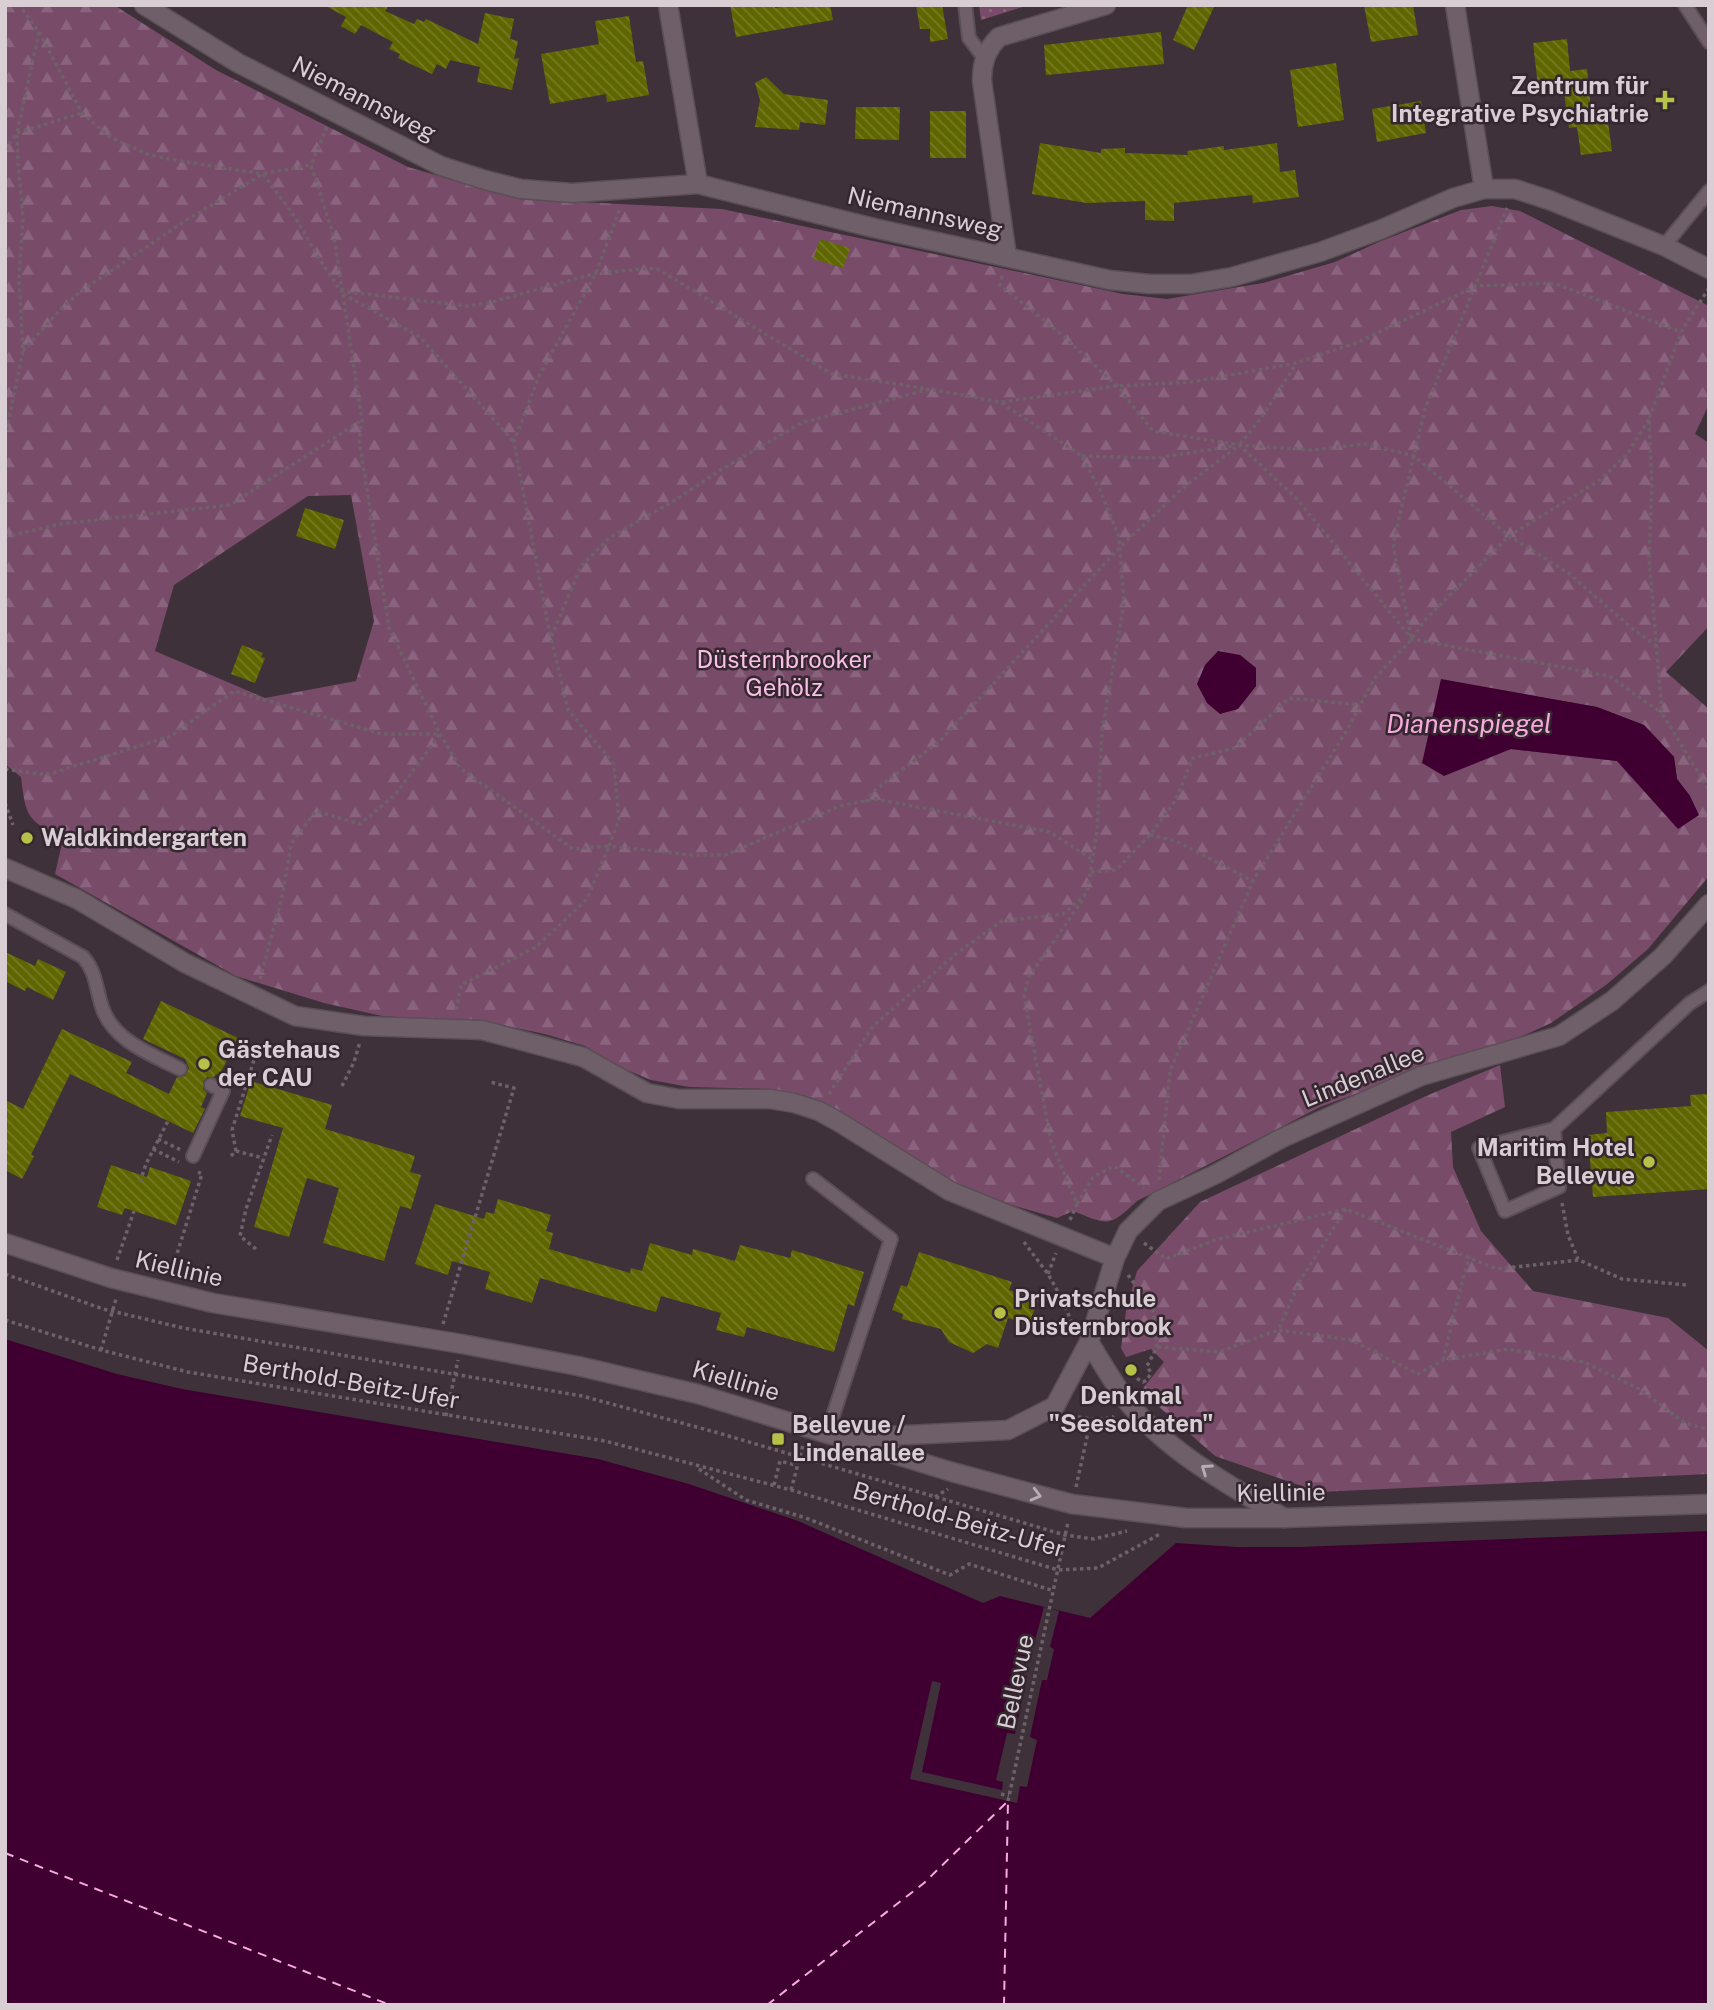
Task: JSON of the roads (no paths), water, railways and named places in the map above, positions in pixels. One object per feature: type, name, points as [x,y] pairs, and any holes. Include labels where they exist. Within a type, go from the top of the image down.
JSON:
[{"type":"street","name":"Niemannsweg","points":[[144,5],[238,63],[441,166],[522,189],[572,193],[698,184],[874,228],[1110,280],[1149,284],[1191,284],[1231,276],[1320,252],[1484,188],[1515,189],[1664,246],[1709,269]]},
{"type":"street","points":[[668,5],[698,184]]},
{"type":"street","points":[[1007,257],[982,81],[984,58],[999,37],[1106,5]]},
{"type":"street","points":[[1455,5],[1484,188]]},
{"type":"street","points":[[5,868],[77,899],[185,963],[295,1016],[364,1026],[482,1030],[583,1058],[647,1093],[679,1099],[770,1099],[794,1103],[819,1111],[950,1191],[1115,1258]]},
{"type":"street","name":"Lindenallee","points":[[833,1436],[1008,1430],[1055,1406],[1089,1342],[1115,1258],[1128,1231],[1157,1199],[1216,1174],[1282,1138],[1421,1076],[1559,1036],[1612,1001],[1663,956],[1709,904]]},
{"type":"street","name":"Kiellinie","points":[[5,1242],[111,1278],[213,1303],[578,1366],[698,1394],[952,1472],[1072,1504],[1186,1518],[1284,1518],[1709,1504]]},
{"type":"street","points":[[1089,1342],[1128,1402],[1166,1439],[1206,1470],[1284,1518]]},
{"type":"lane","points":[[965,5],[969,38],[984,58]]},
{"type":"lane","points":[[1685,5],[1709,42]]},
{"type":"lane","points":[[1664,246],[1709,191]]},
{"type":"lane","points":[[5,914],[83,957],[94,975],[106,1016],[117,1032],[131,1043],[180,1069]]},
{"type":"lane","points":[[1554,1129],[1559,1187],[1505,1211],[1479,1148],[1554,1129],[1690,1003],[1709,991]]},
{"type":"lane","points":[[193,1156],[223,1091],[211,1085]]},
{"type":"lane","points":[[813,1179],[891,1239],[833,1436]]},
{"type":"water","points":[[1218,651],[1240,655],[1256,668],[1256,686],[1238,709],[1220,714],[1207,703],[1197,684],[1205,665]]},
{"type":"water","name":"Dianenspiegel","points":[[1441,679],[1597,707],[1644,725],[1674,757],[1677,779],[1690,796],[1699,815],[1678,829],[1617,761],[1511,749],[1444,776],[1422,763]]},
{"type":"water","points":[[5,1339],[117,1374],[182,1389],[598,1459],[689,1484],[798,1521],[983,1603],[1000,1596],[1090,1618],[1176,1543],[1300,1547],[1709,1531],[1709,2005],[5,2005]]},
{"type":"place","name":"Zentrum für Integrative Psychiatrie","points":[[1665,100]]},
{"type":"place","name":"Waldkindergarten","points":[[27,838]]},
{"type":"place","name":"Gästehaus der CAU","points":[[204,1064]]},
{"type":"place","name":"Maritim Hotel Bellevue","points":[[1649,1162]]},
{"type":"place","name":"Privatschule Düsternbrook","points":[[1000,1313]]},
{"type":"place","name":"Denkmal \"Seesoldaten\"","points":[[1131,1370]]},
{"type":"place","name":"Bellevue / Lindenallee","points":[[778,1439]]},
{"type":"park label","name":"Düsternbrooker Gehölz","points":[[784,674]]}]
